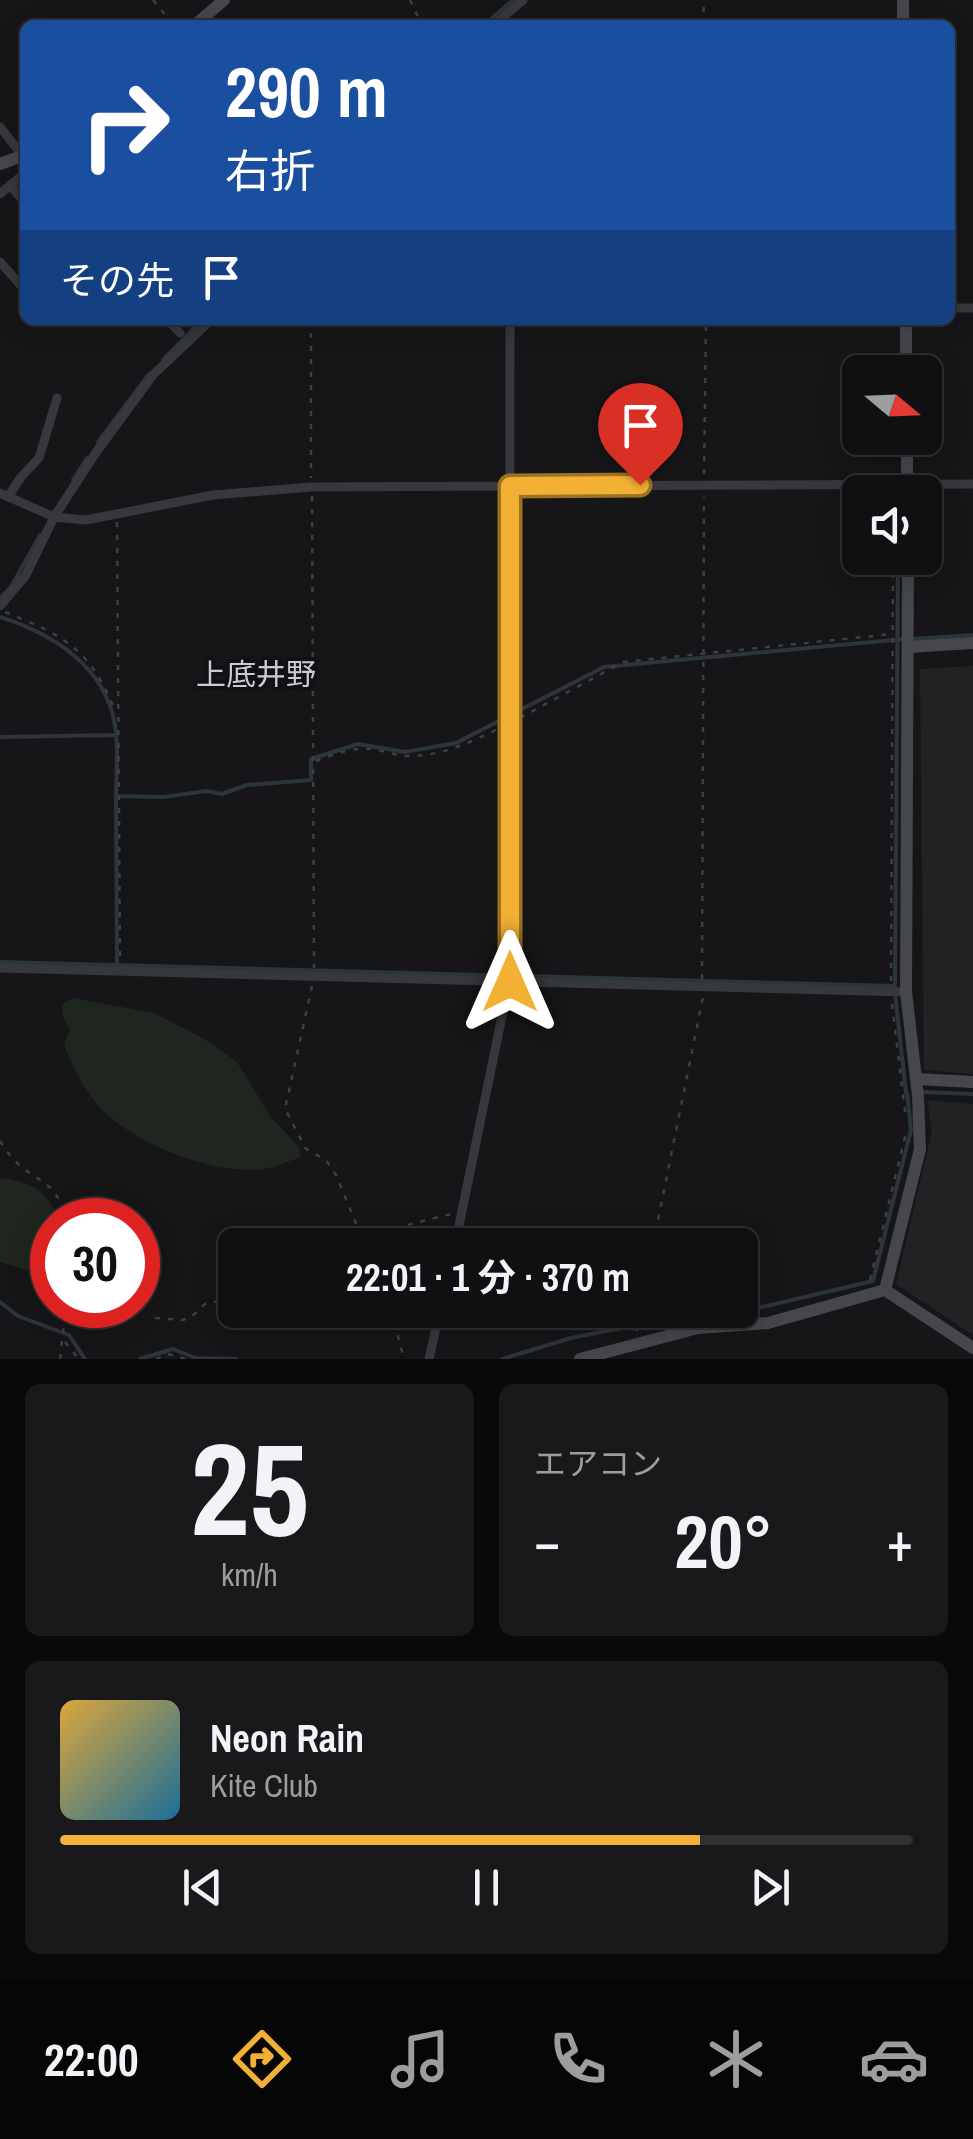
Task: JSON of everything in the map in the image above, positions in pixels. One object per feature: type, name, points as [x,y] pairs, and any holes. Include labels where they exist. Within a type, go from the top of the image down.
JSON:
[{"type":"street","points":[[201,20],[224,0]]},
{"type":"street","points":[[502,20],[523,0]]},
{"type":"street","points":[[0,127],[20,150]]},
{"type":"street","points":[[0,194],[20,177]]},
{"type":"street","points":[[10,185],[20,197]]},
{"type":"street","points":[[0,262],[20,284]]},
{"type":"street","points":[[172,325],[180,334]]},
{"type":"street","points":[[0,608],[26,574],[54,518],[96,452],[153,375],[206,325]]},
{"type":"street","points":[[459,1228],[510,982],[510,325]]},
{"type":"street","points":[[906,325],[906,355]]},
{"type":"street","points":[[57,398],[39,458],[4,495],[54,518],[86,520],[213,495],[312,487],[842,487]]},
{"type":"street","points":[[942,486],[973,484]]},
{"type":"street","points":[[885,1290],[920,1149],[917,1079],[906,992],[908,575]]},
{"type":"street","points":[[908,647],[973,643]]},
{"type":"street","points":[[0,968],[906,992]]},
{"type":"street","points":[[917,1079],[973,1082]]},
{"type":"street","points":[[580,1359],[698,1328],[768,1323],[885,1290]]},
{"type":"street","points":[[885,1290],[973,1348]]},
{"type":"street","points":[[429,1359],[436,1328]]},
{"type":"path","points":[[153,0],[170,20]]},
{"type":"path","points":[[310,325],[314,975],[285,1109],[306,1149],[326,1160],[336,1176],[357,1228]]},
{"type":"path","points":[[656,1228],[704,996],[706,325]]},
{"type":"path","points":[[117,516],[117,714]]},
{"type":"path","points":[[866,1296],[907,1130],[891,992],[893,575]]},
{"type":"path","points":[[0,608],[70,643],[99,673],[120,721],[120,970]]},
{"type":"path","points":[[314,762],[349,750],[368,748],[407,756],[461,746],[623,662],[893,634]]},
{"type":"path","points":[[0,1142],[15,1160],[51,1185],[58,1198]]},
{"type":"path","points":[[400,1228],[462,1214]]},
{"type":"path","points":[[160,1318],[182,1320],[218,1299]]},
{"type":"path","points":[[60,1359],[64,1328]]},
{"type":"path","points":[[396,1328],[404,1359]]},
{"type":"path","points":[[636,1328],[640,1342]]},
{"type":"path","points":[[62,1342],[68,1342],[79,1359]]},
{"type":"path","points":[[156,1359],[168,1354],[186,1359]]},
{"type":"shaded area","points":[[973,666],[973,1074],[924,1070],[920,669]]},
{"type":"shaded area","points":[[73,998],[154,1013],[210,1042],[237,1062],[271,1117],[299,1147],[301,1157],[263,1169],[222,1167],[157,1147],[119,1124],[91,1097],[64,1045],[70,1029],[63,1017],[62,1004]]},
{"type":"shaded area","points":[[927,1100],[973,1104],[973,1335],[896,1284],[932,1131]]},
{"type":"shaded area","points":[[0,1178],[20,1181],[47,1198],[30,1198],[30,1271],[0,1262]]},
{"type":"waterway","points":[[490,20],[513,0]]},
{"type":"waterway","points":[[163,360],[197,325]]},
{"type":"waterway","points":[[98,442],[149,374]]},
{"type":"waterway","points":[[73,480],[87,458]]},
{"type":"waterway","points":[[0,598],[11,587],[40,535]]},
{"type":"waterway","points":[[895,984],[898,575]]},
{"type":"waterway","points":[[0,617],[57,643],[74,655],[100,686],[115,725],[116,796],[164,797],[206,791],[222,794],[247,785],[311,780],[311,759],[358,744],[405,752],[456,743],[604,667],[904,639]]},
{"type":"waterway","points":[[913,639],[973,635]]},
{"type":"waterway","points":[[0,737],[115,735]]},
{"type":"waterway","points":[[116,796],[117,965]]},
{"type":"waterway","points":[[0,962],[895,986]]},
{"type":"waterway","points":[[895,993],[906,1093]]},
{"type":"waterway","points":[[922,1092],[973,1094]]},
{"type":"waterway","points":[[758,1307],[873,1281],[911,1130],[907,1093]]},
{"type":"waterway","points":[[0,1302],[18,1316],[69,1335],[85,1359]]},
{"type":"waterway","points":[[502,1359],[621,1328]]},
{"type":"waterway","points":[[140,1359],[173,1349],[196,1358],[236,1359]]},
{"type":"district","name":"上底井野","points":[[256,675]]},
{"type":"route","points":[[510,982],[510,486],[640,485]]}]
